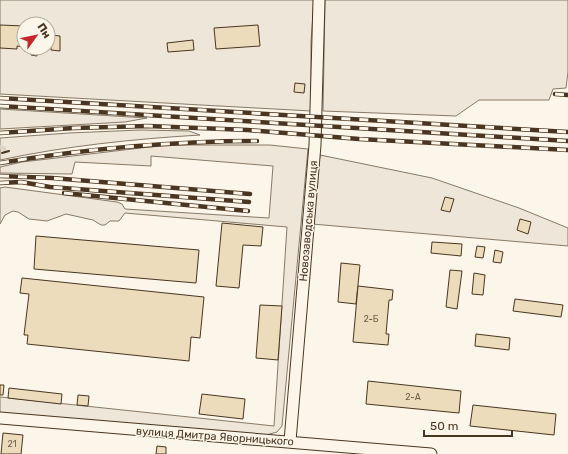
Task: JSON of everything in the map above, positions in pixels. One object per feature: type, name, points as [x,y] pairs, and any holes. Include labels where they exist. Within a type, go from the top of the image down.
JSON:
[{"type":"street","name":"Новозаводська вулиця","points":[[290,441],[314,145],[319,0]]},
{"type":"street","name":"вулиця Дмитра Яворницького","points":[[0,418],[185,434],[290,441],[396,452],[431,454]]},
{"type":"shaded area","points":[[0,0],[314,0],[311,42],[311,111],[0,94]]},
{"type":"shaded area","points":[[325,0],[568,0],[568,72],[566,88],[553,89],[549,100],[479,100],[456,116],[323,111]]},
{"type":"shaded area","points":[[0,109],[147,118],[125,122],[0,129]]},
{"type":"shaded area","points":[[140,130],[189,131],[200,135],[100,144],[0,160],[0,138]]},
{"type":"shaded area","points":[[166,145],[270,145],[308,149],[282,426],[277,432],[266,435],[0,413],[0,397],[274,426],[287,227],[125,213],[119,221],[110,221],[105,225],[101,225],[93,220],[66,214],[47,221],[29,219],[18,212],[13,211],[5,215],[0,224],[0,188],[5,187],[117,202],[122,204],[125,209],[269,218],[273,166],[151,156],[151,166],[75,162],[72,174],[0,173],[0,167],[22,162]]},
{"type":"shaded area","points":[[320,155],[432,178],[519,208],[568,228],[568,246],[312,224]]},
{"type":"building","points":[[0,25],[16,26],[16,49],[0,48]]},
{"type":"building","points":[[258,25],[260,46],[216,49],[214,28]]},
{"type":"building","points":[[56,36],[60,36],[60,51],[56,51]]},
{"type":"building","points":[[193,40],[194,50],[168,52],[167,43]]},
{"type":"building","points":[[295,83],[305,84],[304,93],[294,92]]},
{"type":"building","points":[[445,197],[454,199],[450,212],[441,210]]},
{"type":"building","points":[[520,219],[531,222],[528,234],[517,230]]},
{"type":"building","points":[[222,223],[263,227],[261,246],[243,245],[239,288],[216,286]]},
{"type":"building","points":[[36,236],[199,250],[196,283],[34,269]]},
{"type":"building","points":[[432,242],[462,244],[461,256],[431,253]]},
{"type":"building","points":[[477,246],[485,247],[483,258],[475,257]]},
{"type":"building","points":[[495,250],[503,252],[501,263],[493,262]]},
{"type":"building","points":[[341,263],[360,265],[356,304],[338,302]]},
{"type":"building","points":[[450,270],[462,271],[457,309],[446,307]]},
{"type":"building","points":[[474,273],[485,275],[483,295],[472,294]]},
{"type":"building","points":[[22,278],[204,297],[200,338],[191,337],[189,361],[27,344],[28,335],[24,335],[29,294],[20,293]]},
{"type":"building","points":[[358,286],[393,290],[392,300],[389,300],[386,334],[389,334],[388,345],[353,342]]},
{"type":"building","points":[[515,299],[563,305],[561,317],[513,311]]},
{"type":"building","points":[[260,305],[282,306],[278,360],[256,358]]},
{"type":"building","points":[[476,334],[510,338],[509,350],[475,346]]},
{"type":"building","points":[[368,381],[461,391],[459,413],[366,404]]},
{"type":"building","points":[[0,385],[4,385],[3,395],[0,395]]},
{"type":"building","points":[[9,388],[62,394],[61,404],[8,398]]},
{"type":"building","points":[[202,394],[245,399],[243,419],[199,414]]},
{"type":"building","points":[[78,395],[89,396],[88,406],[77,405]]},
{"type":"building","points":[[473,405],[556,414],[554,435],[470,426]]},
{"type":"building","points":[[3,433],[23,435],[21,454],[1,454]]},
{"type":"building","points":[[157,446],[166,447],[166,454],[156,454]]},
{"type":"waterway","points":[[0,147],[4,148],[5,152]]},
{"type":"railway","points":[[555,94],[568,95]]},
{"type":"railway","points":[[0,98],[568,132]]},
{"type":"railway","points":[[0,106],[568,141]]},
{"type":"railway","points":[[0,133],[74,128],[148,126],[248,130],[359,139],[568,150]]},
{"type":"railway","points":[[0,163],[96,150],[160,144],[257,141]]},
{"type":"railway","points":[[0,176],[52,178],[250,194]]},
{"type":"railway","points":[[0,183],[21,182],[50,187],[249,202]]},
{"type":"railway","points":[[64,193],[248,211]]},
{"type":"wall","points":[[2,153],[9,151]]}]
